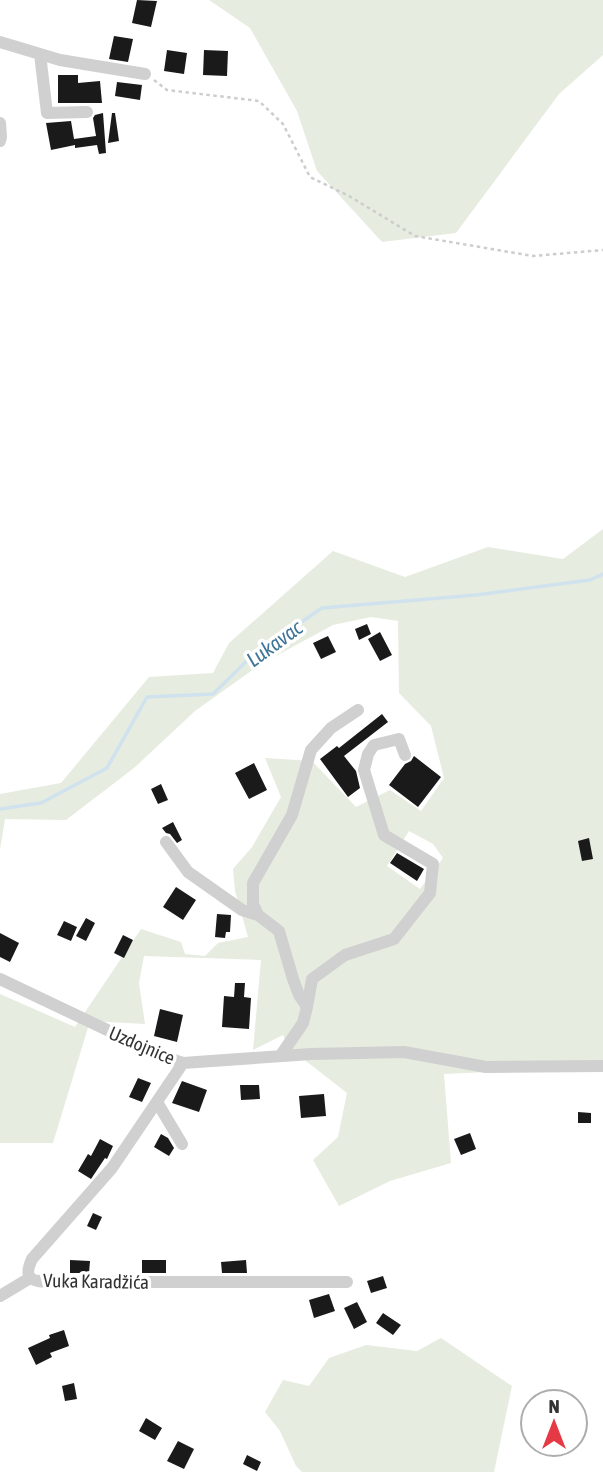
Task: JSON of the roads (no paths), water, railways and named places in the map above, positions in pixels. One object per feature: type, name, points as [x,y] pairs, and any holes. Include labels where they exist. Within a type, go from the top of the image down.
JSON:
[{"type":"street","points":[[0,41],[60,60],[145,74]]},
{"type":"street","points":[[40,54],[47,113],[87,112]]},
{"type":"street","points":[[0,123],[0,141]]},
{"type":"street","points":[[258,915],[253,904],[253,883],[292,815],[312,750],[331,728],[358,710]]},
{"type":"street","points":[[281,1055],[303,1023],[312,979],[345,955],[394,939],[430,893],[433,864],[384,835],[364,770],[368,754],[374,745],[400,739],[405,755]]},
{"type":"street","points":[[166,842],[188,872],[242,910],[258,915],[279,932],[293,979],[307,1007]]},
{"type":"street","name":"Uzdojnice","points":[[0,979],[162,1056],[183,1063],[281,1055]]},
{"type":"street","points":[[281,1055],[404,1052],[485,1067],[603,1066]]},
{"type":"street","name":"Vuka Karadžića","points":[[183,1063],[112,1168],[32,1259],[28,1268],[30,1278],[49,1282],[347,1282]]},
{"type":"street","points":[[157,1102],[182,1144]]},
{"type":"street","points":[[0,1296],[30,1278]]},
{"type":"waterway","name":"Lukavac","points":[[0,809],[41,803],[107,768],[147,697],[213,694],[253,655],[322,608],[476,595],[590,580],[603,574]]}]
